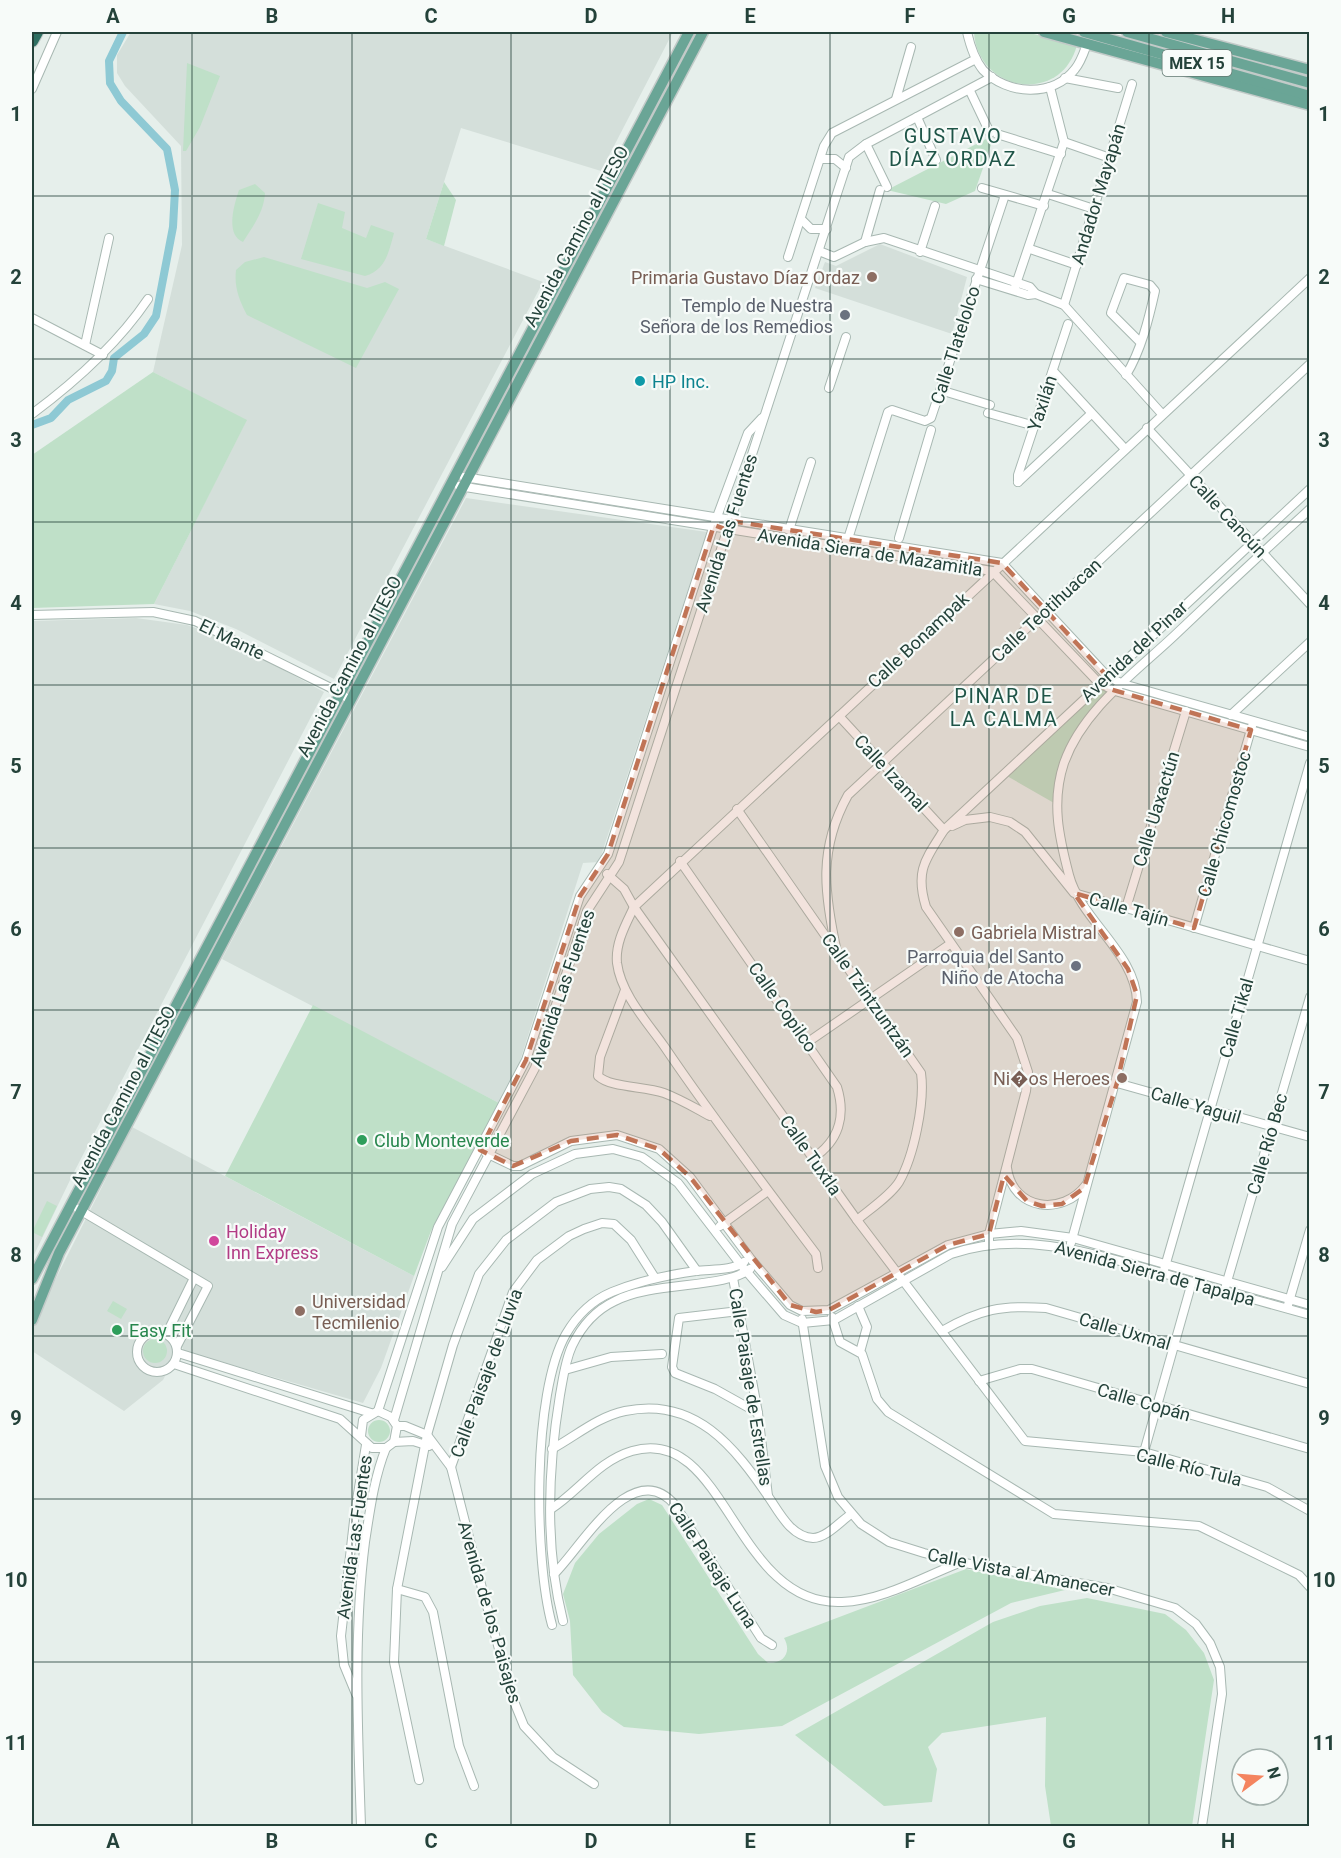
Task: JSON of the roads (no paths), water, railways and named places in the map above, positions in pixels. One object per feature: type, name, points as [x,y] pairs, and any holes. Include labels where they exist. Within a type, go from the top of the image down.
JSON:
[{"type":"highway","points":[[32,41],[37,32]]},
{"type":"main road","name":"Avenida Camino al ITESO","points":[[32,1280],[688,32]]},
{"type":"main road","name":"Avenida Camino al ITESO","points":[[32,1320],[59,1253],[703,32]]},
{"type":"main road","points":[[1044,32],[1310,105]]},
{"type":"main road","name":"MEX 15","points":[[1084,32],[1310,96]]},
{"type":"main road","name":"MEX 15","points":[[1127,32],[1310,83]]},
{"type":"main road","points":[[1166,32],[1310,70]]},
{"type":"main road","points":[[1270,84],[1284,98]]},
{"type":"street","points":[[32,89],[57,32]]},
{"type":"street","points":[[967,32],[976,59],[992,78],[1021,89],[1050,87],[1065,78],[1076,68],[1087,44]]},
{"type":"street","points":[[896,99],[911,47]]},
{"type":"street","points":[[788,258],[827,139],[832,133],[976,59]]},
{"type":"street","name":"Avenida Las Fuentes","points":[[396,1423],[452,1224],[535,1068],[587,911],[619,862],[851,153],[992,78]]},
{"type":"street","points":[[1065,78],[1118,88]]},
{"type":"street","name":"Andador Mayapán","points":[[1064,305],[1132,84]]},
{"type":"street","points":[[1014,290],[1030,249],[1064,142],[1050,87]]},
{"type":"street","points":[[970,91],[993,133],[1061,154]]},
{"type":"street","points":[[917,117],[936,160]]},
{"type":"street","points":[[1064,142],[1110,158]]},
{"type":"street","points":[[865,242],[883,188],[866,144]]},
{"type":"street","points":[[821,159],[835,159],[846,168]]},
{"type":"street","points":[[982,188],[1044,206]]},
{"type":"street","points":[[1048,194],[1094,209]]},
{"type":"street","name":"Calle Tlatelolco","points":[[848,539],[888,412],[892,410],[929,420],[1005,195]]},
{"type":"street","points":[[920,252],[935,206]]},
{"type":"street","points":[[801,219],[811,229],[827,229]]},
{"type":"street","points":[[85,345],[109,238]]},
{"type":"street","points":[[819,251],[834,257],[865,242],[884,238],[920,252],[1018,281],[1030,287],[1036,294],[1064,305],[1162,414]]},
{"type":"street","points":[[1030,249],[1077,265]]},
{"type":"street","points":[[1126,375],[1134,363],[1140,342],[1154,288],[1124,278],[1110,313],[1140,342]]},
{"type":"street","points":[[976,279],[1028,295],[1036,294]]},
{"type":"street","name":"Calle Bonampak","points":[[634,907],[680,861],[1309,279]]},
{"type":"street","points":[[32,414],[103,355],[134,320],[148,299]]},
{"type":"street","points":[[32,318],[103,355]]},
{"type":"street","name":"Yaxilán","points":[[1068,324],[1018,482],[1091,414]]},
{"type":"street","points":[[829,388],[846,337]]},
{"type":"street","name":"Calle Teotihuacan","points":[[837,952],[825,888],[831,832],[848,795],[1310,364]]},
{"type":"street","points":[[1053,371],[1125,449]]},
{"type":"street","points":[[940,390],[1035,426]]},
{"type":"street","name":"Avenida Las Fuentes","points":[[375,1412],[438,1227],[526,1060],[580,896],[608,854],[714,525],[748,433],[765,416]]},
{"type":"street","name":"Calle Cancún","points":[[1148,428],[1310,604]]},
{"type":"street","points":[[899,538],[931,430]]},
{"type":"street","points":[[789,530],[811,462]]},
{"type":"street","name":"Avenida Sierra de Mazamitla","points":[[451,480],[718,515],[731,520],[789,530],[1002,562],[1107,676],[1123,684],[1232,715],[1310,747]]},
{"type":"street","name":"Avenida Sierra de Mazamitla","points":[[466,482],[714,525],[728,530],[993,571],[1099,682],[1115,691],[1186,711],[1310,737]]},
{"type":"street","name":"Avenida del Pinar","points":[[989,1245],[989,1234],[1026,1091],[1028,1072],[1017,1038],[926,907],[920,885],[924,862],[944,830],[1099,682],[1310,489]]},
{"type":"street","name":"Avenida del Pinar","points":[[1071,1243],[1117,1083],[1137,1002],[1136,988],[1128,969],[1074,893],[1057,825],[1060,778],[1068,753],[1080,730],[1115,691],[1310,509]]},
{"type":"street","points":[[846,548],[848,539]]},
{"type":"street","name":"El Mante","points":[[32,615],[153,612],[195,621],[350,700]]},
{"type":"street","points":[[1232,715],[1310,642]]},
{"type":"street","name":"Calle Uaxactún","points":[[1126,908],[1186,711]]},
{"type":"street","name":"Calle Izamal","points":[[839,716],[944,830]]},
{"type":"street","name":"Calle Chicomostoc","points":[[1194,928],[1252,725]]},
{"type":"street","name":"Calle Tikal","points":[[1164,1269],[1310,763]]},
{"type":"street","name":"Calle Tzintzuntzán","points":[[738,809],[872,999],[921,1073],[922,1100],[911,1147],[898,1183],[857,1220]]},
{"type":"street","name":"Calle Tajín","points":[[944,830],[965,820],[998,818],[1010,822],[1025,832],[1074,893],[1310,961]]},
{"type":"street","name":"Calle Copilco","points":[[680,861],[808,1042],[837,1087],[841,1111],[835,1137],[813,1158]]},
{"type":"street","name":"Calle Tuxtla","points":[[600,868],[624,889],[634,907],[857,1220],[1025,1441]]},
{"type":"street","points":[[634,907],[618,944],[617,964],[625,990],[712,1117],[816,1254],[818,1268]]},
{"type":"street","points":[[808,1042],[950,944]]},
{"type":"street","points":[[625,990],[600,1057],[598,1076],[606,1083],[635,1085],[664,1093],[712,1117]]},
{"type":"street","name":"Calle Río Bec","points":[[1225,1286],[1310,997]]},
{"type":"street","name":"Calle Yaguil","points":[[1117,1083],[1310,1137]]},
{"type":"street","points":[[480,1150],[513,1166],[520,1166],[571,1140],[617,1135],[659,1149],[690,1177],[753,1262],[790,1305],[802,1311]]},
{"type":"street","points":[[435,1278],[473,1219],[532,1174],[575,1154],[613,1149],[642,1157],[678,1183],[784,1315],[802,1323]]},
{"type":"street","points":[[1007,1165],[1009,1179],[1021,1196],[1042,1206],[1067,1202],[1089,1182]]},
{"type":"street","points":[[419,1780],[394,1662],[398,1589],[427,1435],[453,1345],[479,1274],[506,1240],[556,1202],[575,1193],[599,1188],[621,1189],[633,1194],[662,1222],[697,1271]]},
{"type":"street","points":[[715,1229],[768,1191]]},
{"type":"street","points":[[71,1205],[208,1286],[177,1349],[174,1364],[165,1372],[152,1372],[138,1359],[138,1345],[142,1339],[154,1332],[167,1334],[177,1349],[387,1414],[396,1423],[427,1435]]},
{"type":"street","name":"Calle Paisaje de Lluvia","points":[[451,1467],[513,1292],[537,1260],[569,1236],[602,1223],[614,1224],[631,1240],[655,1278]]},
{"type":"street","points":[[1289,1304],[1310,1230]]},
{"type":"street","name":"Avenida Sierra de Tapalpa","points":[[802,1311],[829,1310],[948,1245],[989,1234],[1022,1231],[1289,1304],[1310,1315]]},
{"type":"street","name":"Avenida Sierra de Tapalpa","points":[[802,1323],[834,1320],[951,1254],[989,1245],[1020,1242],[1071,1243]]},
{"type":"street","points":[[563,1621],[556,1595],[551,1509],[552,1449],[565,1370],[571,1348],[585,1324],[631,1289],[734,1278],[753,1262]]},
{"type":"street","points":[[552,1625],[544,1581],[539,1520],[541,1455],[548,1402],[559,1350],[580,1314],[595,1301],[655,1278],[697,1271],[744,1268]]},
{"type":"street","name":"Avenida Sierra de Tapalpa","points":[[1164,1269],[1192,1282],[1225,1286]]},
{"type":"street","points":[[167,1334],[194,1278]]},
{"type":"street","name":"Calle Paisaje de Estrellas","points":[[734,1278],[758,1413],[768,1496]]},
{"type":"street","points":[[1144,1452],[1192,1282]]},
{"type":"street","name":"Avenida Sierra de Tapalpa","points":[[1289,1304],[1310,1305]]},
{"type":"street","points":[[858,1306],[867,1327],[860,1352],[877,1399],[888,1412],[1054,1514],[1199,1526],[1299,1575],[1310,1587]]},
{"type":"street","name":"Calle Uxmal","points":[[942,1331],[976,1312],[1018,1306],[1046,1308],[1310,1384]]},
{"type":"street","points":[[829,1310],[840,1342],[860,1352]]},
{"type":"street","points":[[739,1311],[680,1318],[672,1367],[675,1373],[715,1389],[758,1413]]},
{"type":"street","name":"Calle Vista al Amanecer","points":[[802,1311],[825,1466],[838,1497],[861,1524],[889,1542],[959,1562],[1107,1588],[1175,1608],[1196,1624],[1210,1643],[1220,1667],[1222,1694],[1202,1827]]},
{"type":"street","points":[[565,1370],[611,1357],[662,1354]]},
{"type":"street","points":[[174,1364],[340,1419],[361,1436],[366,1445],[372,1448],[386,1448],[394,1442],[413,1441],[436,1448]]},
{"type":"street","name":"Calle Copán","points":[[979,1381],[1020,1369],[1032,1370],[1310,1449]]},
{"type":"street","points":[[552,1449],[591,1425],[622,1412],[642,1408],[666,1409],[686,1416],[715,1431],[730,1444],[794,1530],[813,1538],[822,1535],[851,1514]]},
{"type":"street","points":[[361,1436],[363,1420],[375,1412]]},
{"type":"street","points":[[394,1442],[396,1423]]},
{"type":"street","name":"Avenida de los Paisajes","points":[[427,1435],[451,1467],[513,1699],[524,1726],[553,1757],[594,1784]]},
{"type":"street","name":"Calle Río Tula","points":[[1025,1441],[1144,1452],[1267,1487],[1310,1511]]},
{"type":"street","name":"Avenida Las Fuentes","points":[[358,1697],[344,1665],[341,1636],[351,1544],[366,1445]]},
{"type":"street","points":[[551,1509],[616,1457],[649,1447],[664,1449],[682,1456],[697,1469],[762,1564],[803,1593],[843,1602],[874,1596],[959,1562]]},
{"type":"street","name":"Avenida Las Fuentes","points":[[358,1697],[361,1574],[369,1513],[379,1466],[386,1448]]},
{"type":"street","name":"Calle Paisaje Luna","points":[[544,1581],[555,1573],[611,1509],[636,1492],[657,1491],[667,1495],[675,1505],[761,1638],[772,1645]]},
{"type":"street","points":[[398,1589],[425,1597],[433,1612],[459,1746],[474,1786]]},
{"type":"street","points":[[358,1697],[361,1827]]},
{"type":"waterway","points":[[32,425],[51,418],[68,400],[106,381],[112,371],[114,358],[144,334],[156,316],[173,227],[175,190],[167,149],[121,101],[110,83],[109,61],[123,32]]},
{"type":"place","name":"Primaria Gustavo Díaz Ordaz","points":[[872,277]]},
{"type":"place","name":"Templo de Nuestra Señora de los Remedios","points":[[845,315]]},
{"type":"place","name":"HP Inc.","points":[[640,381]]},
{"type":"place","name":"Gabriela Mistral","points":[[959,932]]},
{"type":"place","name":"Parroquia del Santo Niño de Atocha","points":[[1076,966]]},
{"type":"place","name":"Ni�os Heroes","points":[[1122,1078]]},
{"type":"place","name":"Club Monteverde","points":[[362,1140]]},
{"type":"place","name":"Holiday Inn Express","points":[[214,1241]]},
{"type":"place","name":"Universidad Tecmilenio","points":[[300,1311]]},
{"type":"place","name":"Easy Fit","points":[[117,1330]]},
{"type":"district","name":"GUSTAVO DÍAZ ORDAZ","points":[[953,148]]},
{"type":"district","name":"PINAR DE LA CALMA","points":[[1004,708]]}]
